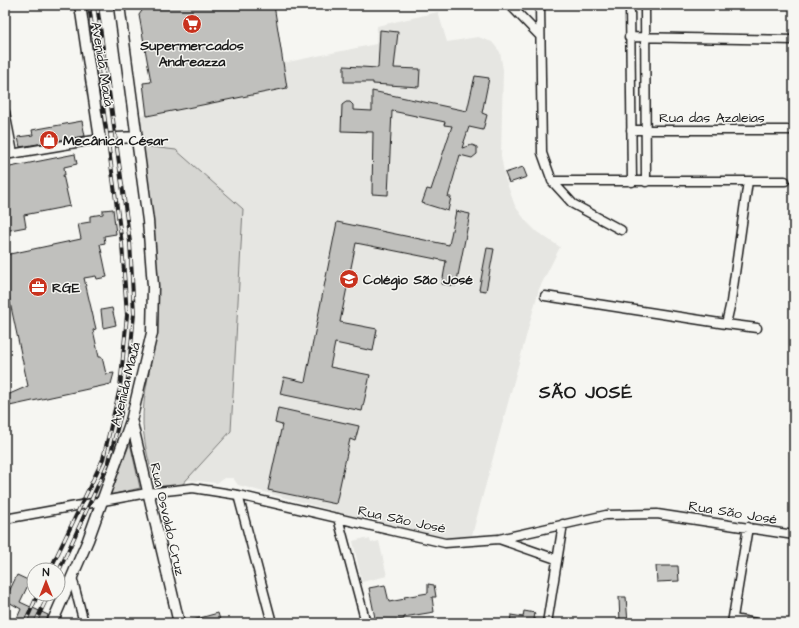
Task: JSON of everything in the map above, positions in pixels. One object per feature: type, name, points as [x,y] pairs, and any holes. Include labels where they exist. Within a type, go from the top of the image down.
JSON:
[{"type":"main road","name":"Avenida Mauá","points":[[80,5],[100,139]]},
{"type":"main road","name":"Avenida Mauá","points":[[52,623],[72,577],[131,422],[152,333],[152,294],[148,221],[119,5]]},
{"type":"main road","points":[[100,139],[136,137]]},
{"type":"main road","name":"Rua Osvaldo Cruz","points":[[131,422],[179,623]]},
{"type":"street","points":[[510,5],[540,36]]},
{"type":"street","points":[[540,5],[542,153],[552,181],[573,204],[621,230]]},
{"type":"street","points":[[630,5],[629,37],[632,182]]},
{"type":"street","points":[[645,5],[646,182]]},
{"type":"street","points":[[629,37],[794,40]]},
{"type":"street","points":[[5,112],[9,154],[100,139]]},
{"type":"street","name":"Rua das Azaleias","points":[[631,130],[794,130]]},
{"type":"street","points":[[631,149],[646,149]]},
{"type":"street","points":[[552,181],[785,181]]},
{"type":"street","points":[[726,324],[731,302],[748,181]]},
{"type":"street","points":[[545,296],[757,328]]},
{"type":"street","name":"Rua São José","points":[[5,519],[147,493],[193,488],[238,495],[445,543],[499,540],[606,515],[657,514],[794,535]]},
{"type":"street","points":[[238,495],[272,623]]},
{"type":"street","points":[[338,518],[366,623]]},
{"type":"street","points":[[547,623],[556,559],[563,524]]},
{"type":"street","points":[[748,527],[732,621],[756,623]]},
{"type":"street","points":[[499,540],[556,559]]},
{"type":"street","points":[[72,577],[84,623]]},
{"type":"shaded area","name":"Colégio São José","points":[[438,12],[447,42],[478,37],[492,42],[500,52],[503,70],[501,156],[505,178],[515,206],[526,221],[537,232],[560,247],[539,289],[472,535],[451,539],[432,538],[397,530],[364,519],[238,485],[233,478],[224,478],[217,483],[188,480],[179,488],[156,487],[146,453],[143,423],[145,398],[152,364],[155,336],[143,146],[139,116],[287,87],[283,63],[376,44],[377,26]]},
{"type":"shaded area","points":[[143,146],[176,150],[243,209],[231,431],[179,488],[156,487],[148,456],[143,424],[144,402],[155,336]]},
{"type":"shaded area","points":[[130,443],[140,488],[110,495]]},
{"type":"shaded area","points":[[365,538],[366,540],[370,539],[371,543],[379,541],[387,576],[362,582],[353,541]]},
{"type":"building","points":[[146,5],[274,5],[287,88],[147,116],[143,83],[151,82],[139,15]]},
{"type":"building","points":[[380,30],[398,32],[394,68],[420,69],[419,87],[373,84],[373,82],[344,82],[344,66],[378,68]]},
{"type":"building","points":[[475,76],[489,78],[482,113],[487,115],[483,130],[469,127],[462,148],[472,145],[477,147],[477,154],[472,158],[460,155],[448,197],[451,197],[448,211],[422,203],[427,189],[431,190],[452,126],[444,125],[445,122],[392,111],[388,195],[372,194],[373,132],[341,131],[342,105],[346,102],[350,102],[353,105],[353,110],[372,111],[372,91],[467,111]]},
{"type":"building","points":[[82,121],[85,136],[20,147],[18,137],[33,135],[32,130]]},
{"type":"building","points":[[75,154],[77,164],[64,167],[65,175],[63,175],[70,206],[24,215],[26,227],[5,231],[5,193],[9,193],[7,181],[5,181],[5,168]]},
{"type":"building","points":[[523,167],[527,177],[509,183],[505,173]]},
{"type":"building","points":[[113,209],[116,234],[104,236],[105,243],[100,244],[107,277],[97,279],[96,276],[84,278],[96,329],[93,330],[99,357],[102,357],[106,374],[114,373],[111,384],[5,407],[5,396],[28,386],[8,293],[5,294],[5,255],[81,239],[78,224],[90,222],[90,216],[103,214],[103,210]]},
{"type":"building","points":[[456,211],[470,214],[456,286],[442,284],[446,261],[356,243],[340,322],[377,329],[373,351],[335,343],[330,367],[370,375],[362,411],[280,394],[284,377],[305,382],[337,222],[449,245]]},
{"type":"building","points":[[487,248],[494,249],[486,291],[479,290]]},
{"type":"building","points":[[112,308],[116,325],[103,328],[101,310]]},
{"type":"building","points":[[278,408],[359,426],[355,441],[350,439],[336,504],[268,490],[282,425],[275,423]]},
{"type":"building","points":[[656,566],[678,566],[679,581],[657,582]]},
{"type":"building","points":[[17,575],[26,579],[26,589],[20,602],[48,615],[46,623],[15,623],[21,609],[5,600]]},
{"type":"building","points":[[428,584],[434,585],[436,597],[432,597],[434,612],[404,617],[404,619],[376,623],[369,588],[385,585],[389,602],[405,599],[404,597],[428,593]]},
{"type":"building","points":[[619,597],[626,597],[628,623],[620,623]]},
{"type":"building","points":[[524,611],[535,613],[534,619],[536,619],[536,623],[510,623],[511,615],[523,617]]},
{"type":"building","points":[[218,613],[221,623],[189,623],[189,621]]},
{"type":"railway","points":[[54,562],[103,459],[120,388],[127,315],[122,244],[89,5]]},
{"type":"railway","points":[[63,562],[109,461],[127,389],[134,314],[130,242],[97,5]]},
{"type":"railway","points":[[25,623],[34,602]]},
{"type":"railway","points":[[35,623],[45,602]]},
{"type":"place","name":"Supermercados Andreazza","points":[[192,24]]},
{"type":"place","name":"Mecânica César","points":[[49,140]]},
{"type":"place","name":"Colégio São José","points":[[349,279]]},
{"type":"place","name":"RGE","points":[[38,287]]},
{"type":"district","name":"SÃO JOSÉ","points":[[586,392]]}]
